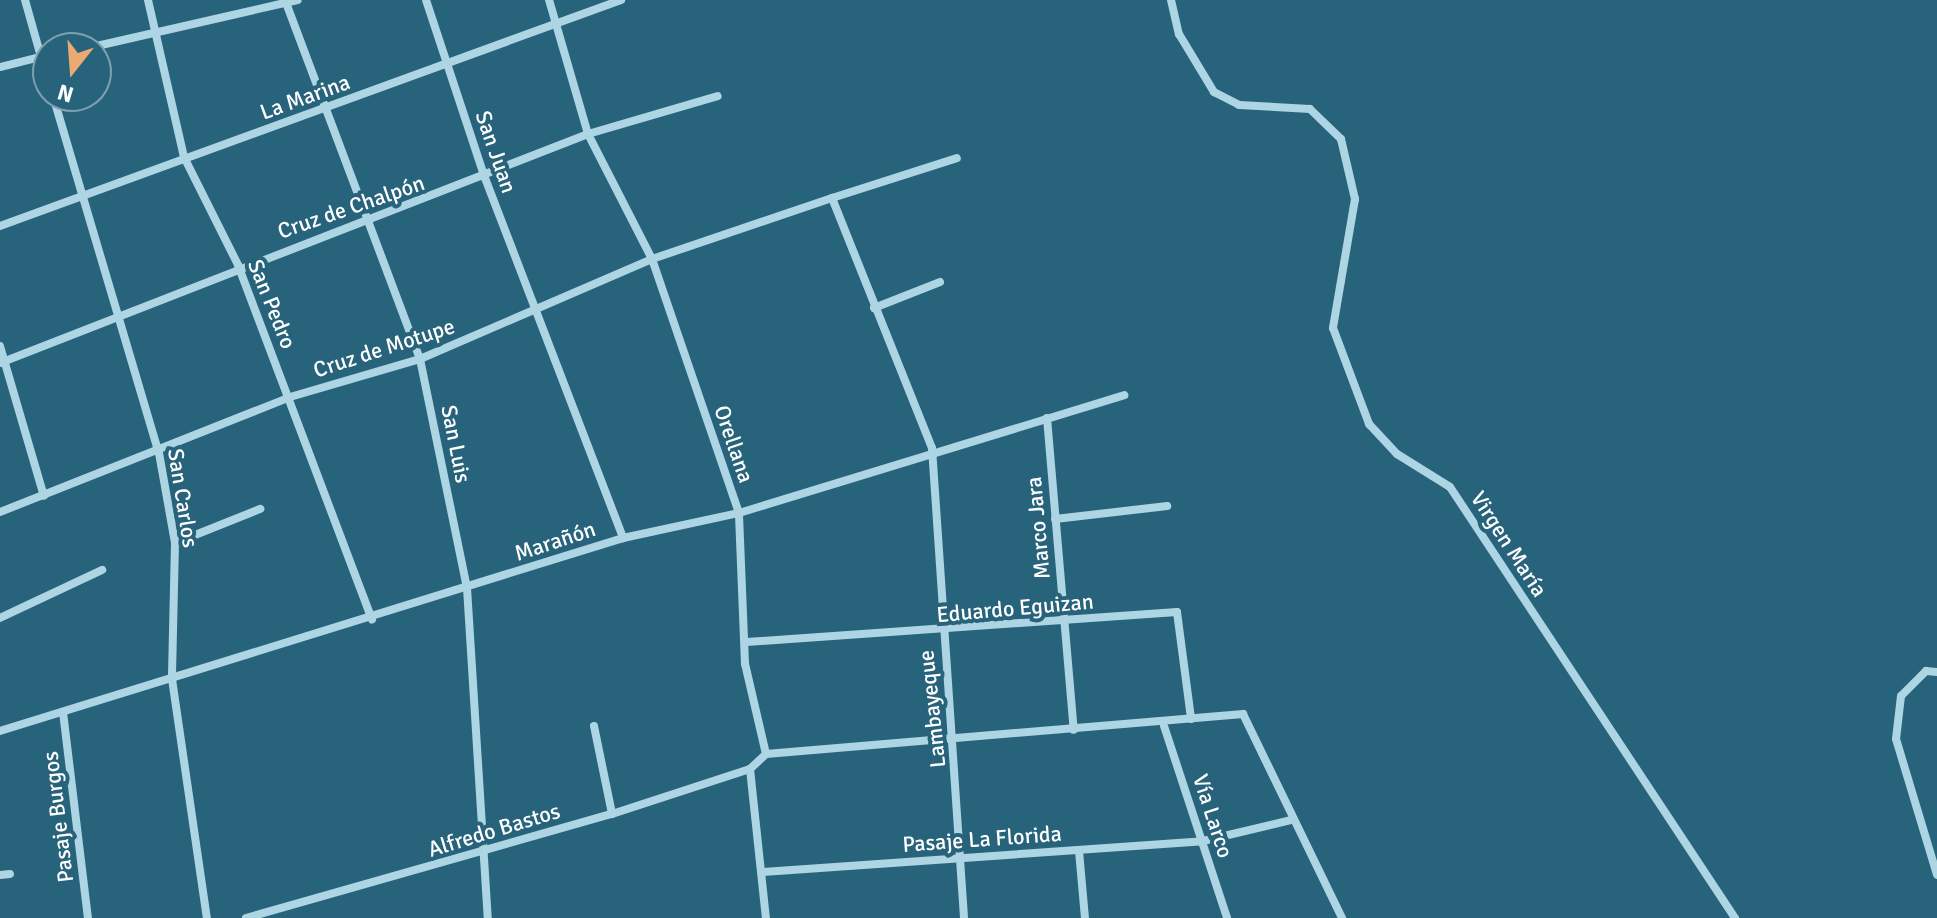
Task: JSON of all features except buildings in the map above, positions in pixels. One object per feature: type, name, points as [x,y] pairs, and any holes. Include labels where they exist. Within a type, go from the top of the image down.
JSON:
[{"type":"street","points":[[25,0],[36,32]]},
{"type":"street","name":"San Pedro","points":[[148,0],[184,157],[238,265],[372,620]]},
{"type":"street","points":[[112,44],[156,36],[298,0]]},
{"type":"street","name":"San Juan","points":[[426,0],[485,178],[623,538]]},
{"type":"street","name":"Orellana","points":[[549,0],[588,134],[652,259],[739,513],[747,642],[745,664],[766,754]]},
{"type":"street","name":"La Marina","points":[[0,226],[184,157],[328,110],[446,61],[621,0]]},
{"type":"street","name":"Virgen María","points":[[1171,0],[1179,34],[1214,92],[1239,105],[1310,109],[1341,139],[1355,199],[1333,328],[1369,424],[1397,454],[1450,487],[1735,918]]},
{"type":"street","name":"San Luis","points":[[286,2],[371,221],[420,359],[467,588],[488,918]]},
{"type":"street","points":[[0,67],[32,59]]},
{"type":"street","name":"Cruz de Chalpón","points":[[3,362],[238,265],[371,221],[485,178],[588,134],[718,96]]},
{"type":"street","name":"San Carlos","points":[[58,112],[86,193],[159,453],[175,543],[172,679],[207,918]]},
{"type":"street","name":"Cruz de Motupe","points":[[0,512],[159,453],[290,397],[420,359],[535,314],[652,259],[957,158]]},
{"type":"street","name":"Lambayeque","points":[[832,198],[932,448],[942,632],[954,741],[964,918]]},
{"type":"street","points":[[874,308],[940,282]]},
{"type":"street","points":[[0,346],[44,496]]},
{"type":"street","name":"Marañón","points":[[0,731],[372,620],[623,538],[739,513],[932,448],[1124,395]]},
{"type":"street","name":"Marco Jara","points":[[1047,418],[1074,730]]},
{"type":"street","points":[[1055,519],[1167,506]]},
{"type":"street","points":[[175,543],[260,509]]},
{"type":"street","points":[[0,618],[102,570]]},
{"type":"street","name":"Eduardo Eguizan","points":[[747,642],[942,632],[1177,612],[1191,719]]},
{"type":"street","points":[[1937,672],[1926,671],[1901,696],[1896,739],[1937,875]]},
{"type":"street","name":"Pasaje Burgos","points":[[63,712],[88,918]]},
{"type":"street","points":[[766,918],[750,769],[766,754],[1164,726],[1191,719],[1243,714],[1291,820],[1342,918]]},
{"type":"street","points":[[594,726],[612,814]]},
{"type":"street","name":"Vía Larco","points":[[1164,726],[1227,918]]},
{"type":"street","name":"Alfredo Bastos","points":[[246,918],[612,814],[750,769]]},
{"type":"street","name":"Pasaje La Florida","points":[[763,872],[1203,841],[1291,820]]},
{"type":"street","points":[[1079,851],[1085,918]]}]
